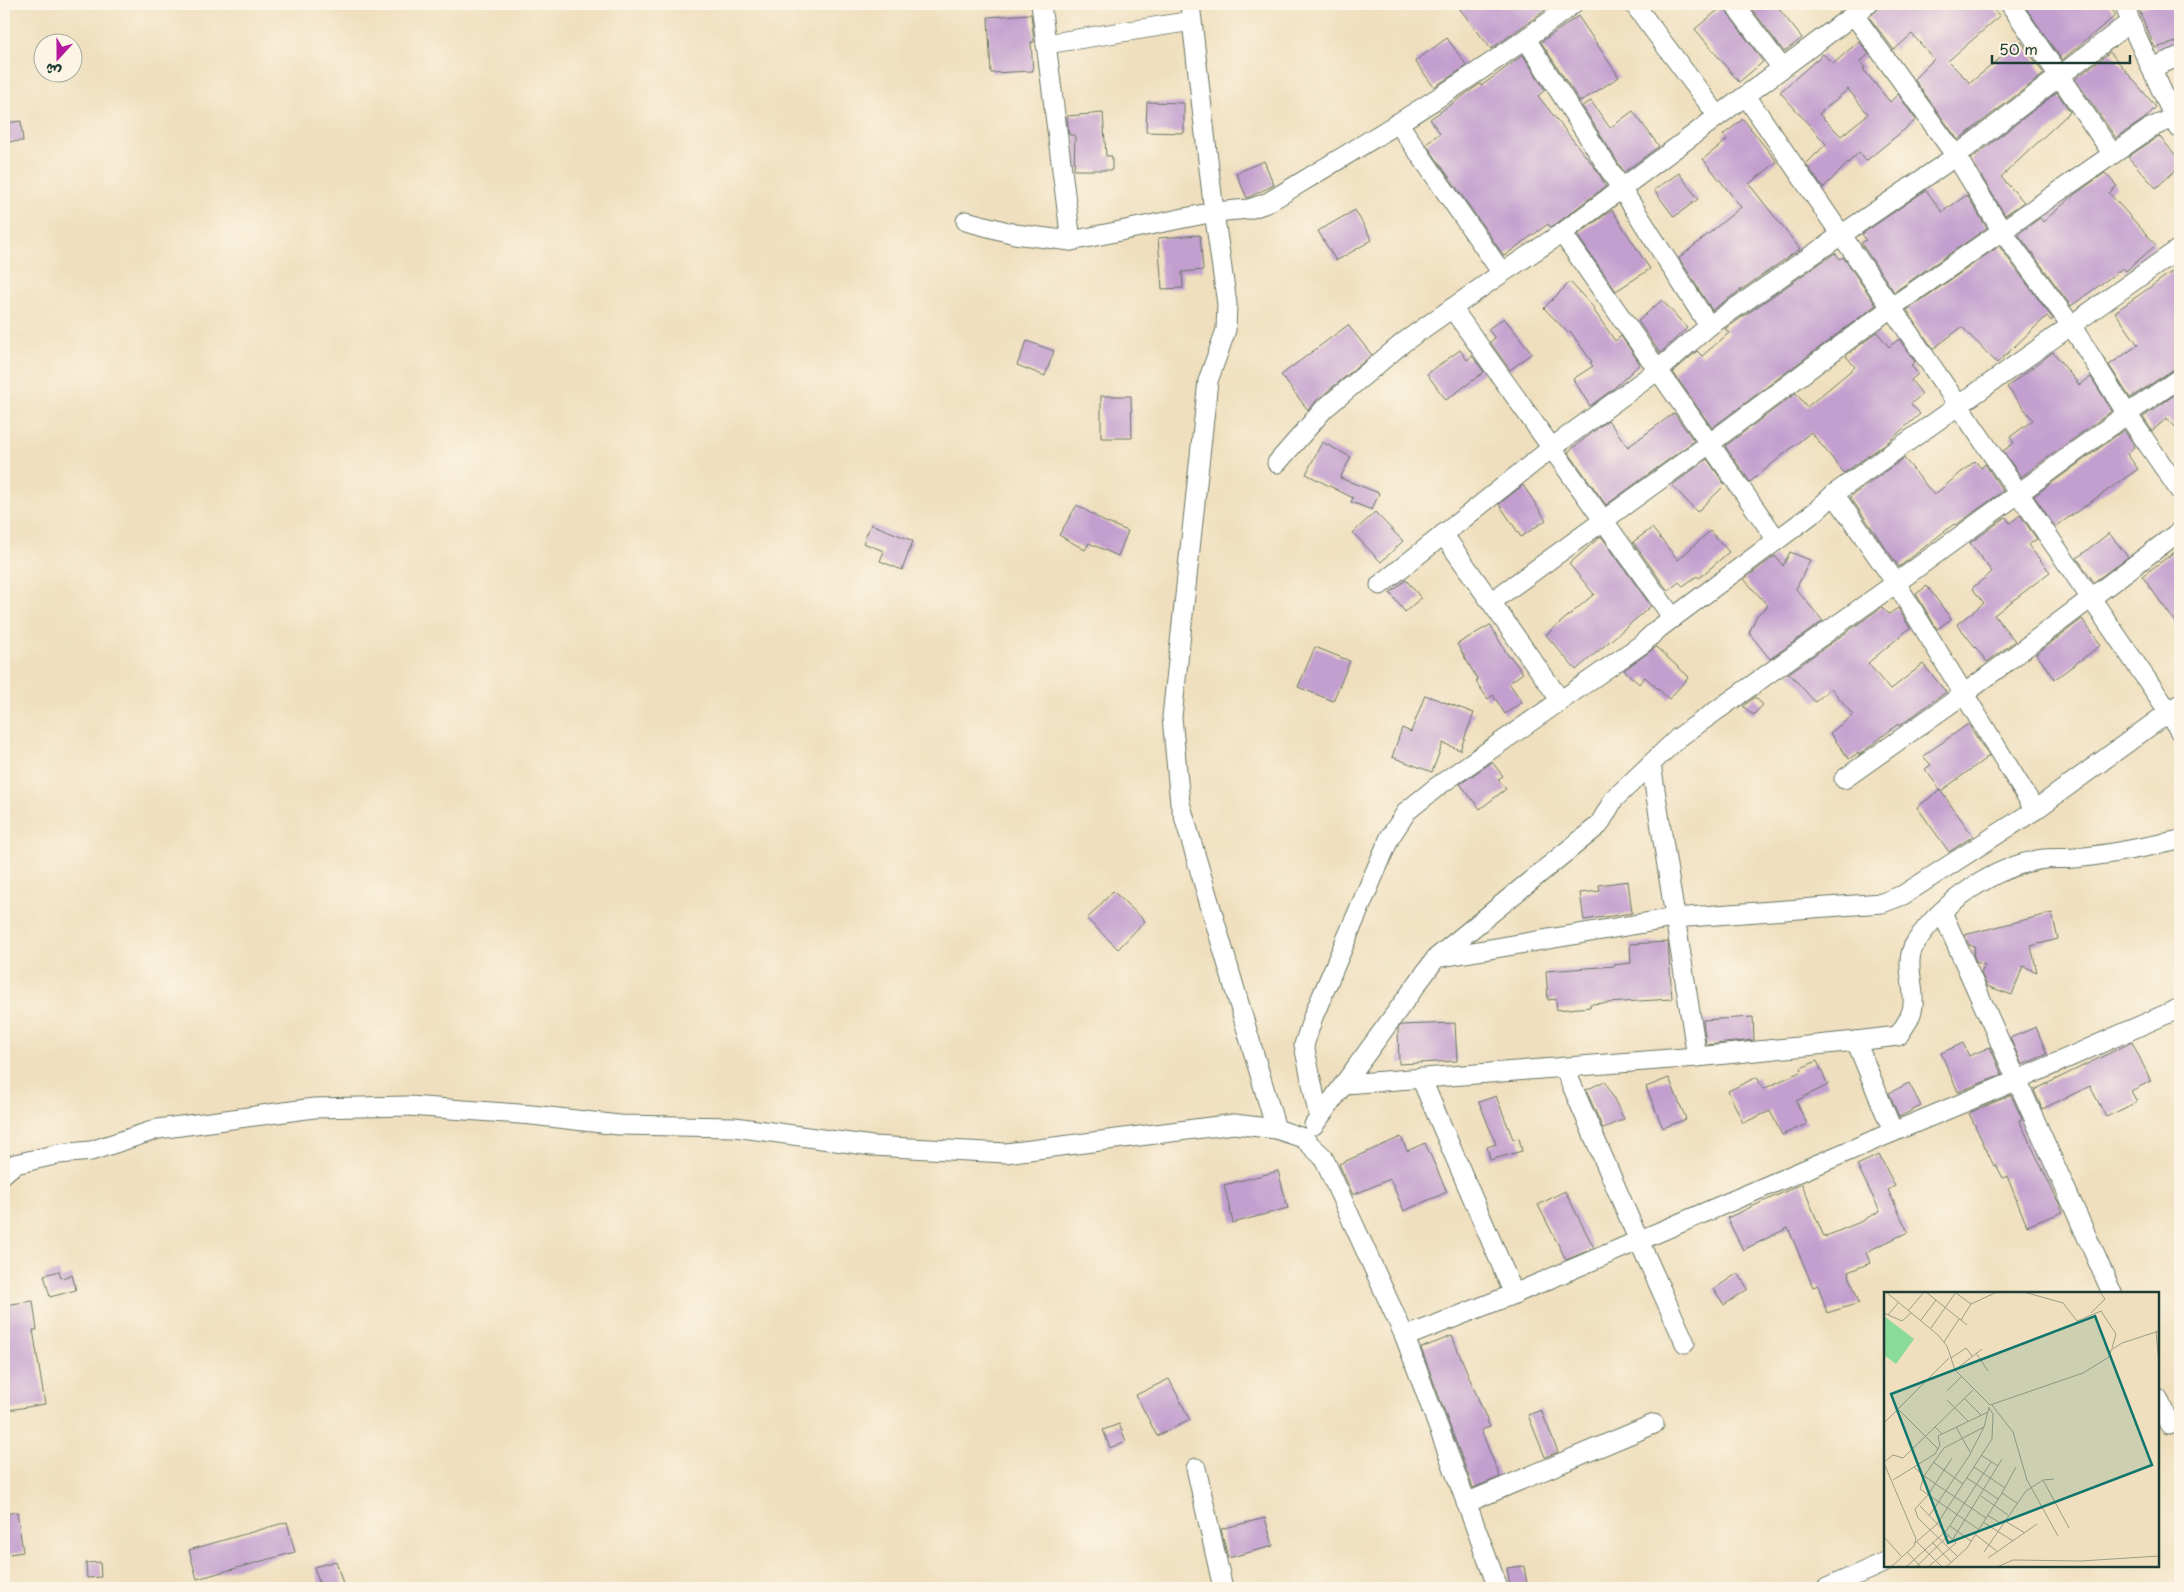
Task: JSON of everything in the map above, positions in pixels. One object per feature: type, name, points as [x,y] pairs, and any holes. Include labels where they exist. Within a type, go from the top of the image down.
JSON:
[{"type":"street","points":[[1041,4],[1071,241]]},
{"type":"street","points":[[966,221],[1015,234],[1071,241],[1214,212],[1250,209],[1267,203],[1398,123],[1526,39],[1572,4]]},
{"type":"street","points":[[1634,4],[1718,116]]},
{"type":"street","points":[[1734,4],[1782,68]]},
{"type":"street","points":[[2010,4],[2112,153]]},
{"type":"street","points":[[1491,602],[1604,518],[1709,444],[1892,307],[2112,153],[2152,127],[2178,122],[2130,22],[2125,4]]},
{"type":"street","points":[[1277,463],[1324,409],[1404,342],[1562,233],[1861,9],[2002,231],[2071,326],[2127,414],[2180,491]]},
{"type":"street","points":[[1046,44],[1191,12],[1214,212],[1227,304],[1226,330],[1208,381],[1172,717],[1180,803],[1276,1128]]},
{"type":"street","points":[[1380,585],[1553,447],[1658,370],[1709,326],[1956,156],[2130,22]]},
{"type":"street","points":[[1526,39],[1709,326]]},
{"type":"street","points":[[2151,68],[2180,56]]},
{"type":"street","points":[[1746,96],[2090,599],[2174,708],[2180,732]]},
{"type":"street","points":[[1398,123],[1502,273]]},
{"type":"street","points":[[1562,233],[1777,540]]},
{"type":"street","points":[[1318,1118],[1304,1045],[1313,1017],[1390,837],[1407,811],[1438,786],[1642,644],[1834,494],[2180,248]]},
{"type":"street","points":[[1452,308],[1674,618]]},
{"type":"street","points":[[1304,1138],[1436,958],[1599,825],[1614,799],[1678,738],[1896,584],[2018,493],[2180,378]]},
{"type":"street","points":[[1834,494],[1896,584],[2035,810]]},
{"type":"street","points":[[1844,779],[1964,694],[2180,531]]},
{"type":"street","points":[[1443,534],[1561,701]]},
{"type":"street","points":[[1436,958],[1674,918],[1882,903],[1903,895],[2035,810],[2174,708]]},
{"type":"street","points":[[1651,764],[1697,1057]]},
{"type":"street","points":[[1345,1084],[1697,1057],[1898,1036],[1908,1021],[1913,1006],[1909,965],[1915,943],[1942,912],[1962,894],[1984,879],[2043,859],[2075,858],[2180,840]]},
{"type":"street","points":[[1942,912],[2112,1292]]},
{"type":"street","points":[[1405,1337],[1514,1294],[1639,1241],[2018,1080],[2180,1008]]},
{"type":"street","points":[[1856,1041],[1893,1132]]},
{"type":"street","points":[[1564,1067],[1639,1241],[1686,1343]]},
{"type":"street","points":[[1421,1078],[1514,1294]]},
{"type":"street","points":[[4,1173],[15,1164],[60,1154],[91,1151],[158,1129],[314,1108],[409,1106],[532,1115],[619,1125],[735,1127],[872,1146],[1006,1153],[1234,1124],[1276,1128],[1304,1138],[1323,1157],[1405,1337],[1498,1588]]},
{"type":"street","points":[[2159,1400],[2169,1424]]},
{"type":"street","points":[[1466,1502],[1654,1424]]},
{"type":"street","points":[[1196,1468],[1223,1588]]},
{"type":"street","points":[[1827,1588],[1884,1562]]},
{"type":"building","points":[[1456,4],[1554,4],[1491,49]]},
{"type":"building","points":[[1748,4],[1775,4],[1802,38],[1784,52]]},
{"type":"building","points":[[1879,4],[1988,4],[2000,16],[1948,61],[1970,83],[2021,41],[2044,74],[1958,140],[1914,79],[1934,59],[1912,34],[1894,50],[1869,17],[1878,9]]},
{"type":"building","points":[[2023,4],[2107,4],[2116,15],[2062,60]]},
{"type":"building","points":[[2154,4],[2180,4],[2180,41],[2155,48],[2138,8]]},
{"type":"building","points":[[1723,6],[1763,62],[1739,82],[1695,29]]},
{"type":"building","points":[[1031,14],[1034,42],[1031,42],[1033,71],[991,73],[988,17]]},
{"type":"building","points":[[1578,16],[1619,77],[1580,102],[1541,42]]},
{"type":"building","points":[[1447,38],[1467,66],[1434,87],[1415,61]]},
{"type":"building","points":[[1859,41],[1869,54],[1860,62],[1865,68],[1863,69],[1890,102],[1898,94],[1916,120],[1866,161],[1859,152],[1823,188],[1806,164],[1826,144],[1780,92],[1823,54],[1833,64]],"holes":[[[1848,89],[1868,114],[1841,136],[1819,114]]]},
{"type":"building","points":[[2110,52],[2156,107],[2144,119],[2116,138],[2075,79]]},
{"type":"building","points":[[1523,55],[1545,90],[1538,96],[1596,169],[1606,186],[1556,224],[1550,227],[1548,224],[1504,256],[1426,144],[1440,133],[1430,119],[1480,84],[1481,86]]},
{"type":"building","points":[[2057,92],[2070,112],[2001,177],[2024,202],[2005,215],[1971,159]]},
{"type":"building","points":[[1591,101],[1610,128],[1633,111],[1659,146],[1624,172],[1582,106]]},
{"type":"building","points":[[1147,102],[1184,103],[1184,133],[1146,132]]},
{"type":"building","points":[[1103,113],[1106,156],[1112,156],[1112,170],[1074,170],[1075,135],[1069,135],[1067,116]]},
{"type":"building","points":[[1743,119],[1777,162],[1749,184],[1800,249],[1712,310],[1679,258],[1741,207],[1703,159],[1727,140],[1723,135]]},
{"type":"building","points":[[21,121],[23,141],[4,142],[4,123]]},
{"type":"building","points":[[2159,136],[2180,160],[2180,166],[2156,188],[2128,157]]},
{"type":"building","points":[[1264,161],[1274,185],[1247,198],[1236,173]]},
{"type":"building","points":[[1679,173],[1698,199],[1674,217],[1654,190]]},
{"type":"building","points":[[2105,173],[2117,186],[2109,193],[2156,245],[2126,271],[2123,268],[2071,306],[2018,234],[2040,218],[2043,222],[2075,194]]},
{"type":"building","points":[[1926,190],[1942,212],[1967,195],[1987,228],[1894,292],[1861,243],[1866,240],[1862,234]]},
{"type":"building","points":[[1355,210],[1372,240],[1336,261],[1318,231]]},
{"type":"building","points":[[1612,210],[1650,269],[1616,291],[1577,235]]},
{"type":"building","points":[[1200,235],[1203,270],[1182,272],[1183,288],[1162,289],[1158,238]]},
{"type":"building","points":[[1999,246],[2053,319],[2051,321],[2047,316],[1997,363],[1962,327],[1933,349],[1907,310]]},
{"type":"building","points":[[1835,253],[1840,259],[1843,257],[1876,305],[1712,428],[1673,372],[1697,351],[1702,356],[1729,333],[1725,329]]},
{"type":"building","points":[[2180,266],[2180,367],[2130,398],[2109,365],[2138,345],[2115,312]]},
{"type":"building","points":[[1570,282],[1594,308],[1615,341],[1621,336],[1640,364],[1613,389],[1590,406],[1573,379],[1593,366],[1590,363],[1592,362],[1570,331],[1568,333],[1544,308]]},
{"type":"building","points":[[1662,300],[1687,328],[1660,353],[1638,321]]},
{"type":"building","points":[[1504,318],[1532,353],[1510,370],[1490,342],[1495,338],[1488,329]]},
{"type":"building","points":[[1348,325],[1372,355],[1317,400],[1308,410],[1281,375]]},
{"type":"building","points":[[1877,332],[1889,347],[1899,339],[1915,362],[1911,365],[1918,374],[1911,380],[1922,394],[1911,404],[1920,414],[1889,441],[1844,473],[1811,432],[1750,482],[1725,446],[1796,393],[1807,407],[1855,367],[1846,356]]},
{"type":"building","points":[[1027,341],[1054,351],[1045,376],[1017,365]]},
{"type":"building","points":[[1460,350],[1467,360],[1472,356],[1484,372],[1446,400],[1427,374]]},
{"type":"building","points":[[2053,352],[2079,385],[2091,377],[2112,411],[2021,477],[2003,451],[2014,443],[2010,437],[2033,420],[2007,387]]},
{"type":"building","points":[[2180,391],[2180,432],[2167,418],[2152,431],[2143,417]]},
{"type":"building","points":[[1101,396],[1131,396],[1132,438],[1101,438]]},
{"type":"building","points":[[1674,413],[1694,441],[1606,505],[1568,452],[1608,420],[1628,447]]},
{"type":"building","points":[[2124,430],[2135,446],[2127,454],[2138,469],[2055,527],[2034,496]]},
{"type":"building","points":[[1322,442],[1351,457],[1340,478],[1379,493],[1372,510],[1351,502],[1353,498],[1306,474]]},
{"type":"building","points":[[1904,458],[1934,495],[1975,461],[1981,468],[1985,464],[2003,491],[1956,525],[1954,524],[1899,567],[1850,497]]},
{"type":"building","points":[[1707,459],[1725,485],[1697,512],[1672,485]]},
{"type":"building","points":[[1523,485],[1546,520],[1521,537],[1499,504]]},
{"type":"building","points":[[1077,505],[1105,522],[1128,531],[1118,556],[1089,543],[1085,550],[1059,535]]},
{"type":"building","points":[[1375,512],[1403,541],[1381,562],[1353,533]]},
{"type":"building","points":[[2020,515],[2037,539],[2028,545],[2050,572],[1994,615],[2015,641],[1987,662],[1957,624],[1984,603],[1972,588],[1992,572],[1970,543],[2006,517],[2010,523]]},
{"type":"building","points":[[871,524],[913,541],[902,570],[880,561],[884,551],[863,543]]},
{"type":"building","points":[[1652,528],[1678,560],[1710,531],[1729,552],[1699,578],[1697,576],[1683,586],[1679,582],[1668,591],[1633,542]]},
{"type":"building","points":[[2109,533],[2128,557],[2094,582],[2077,558]]},
{"type":"building","points":[[1601,536],[1651,606],[1576,670],[1546,635],[1594,594],[1569,564]]},
{"type":"building","points":[[2180,548],[2180,629],[2142,576]]},
{"type":"building","points":[[1790,552],[1810,560],[1796,589],[1823,621],[1770,659],[1749,633],[1757,615],[1768,606],[1744,579],[1775,556],[1783,566]]},
{"type":"building","points":[[1406,580],[1421,598],[1405,612],[1390,593]]},
{"type":"building","points":[[1927,586],[1951,619],[1937,629],[1916,594]]},
{"type":"building","points":[[1882,607],[1889,614],[1898,608],[1910,628],[1868,663],[1890,690],[1923,664],[1946,692],[1899,726],[1898,724],[1859,755],[1858,753],[1849,759],[1830,733],[1853,715],[1831,688],[1815,702],[1789,673]]},
{"type":"building","points":[[2082,619],[2101,645],[2055,679],[2036,654]]},
{"type":"building","points":[[1490,625],[1509,657],[1523,673],[1509,683],[1522,702],[1505,714],[1493,695],[1488,699],[1476,682],[1478,680],[1457,644]]},
{"type":"building","points":[[1315,647],[1350,661],[1333,701],[1298,687]]},
{"type":"building","points":[[1656,647],[1689,677],[1669,699],[1645,677],[1639,684],[1624,670]]},
{"type":"building","points":[[1425,695],[1474,713],[1460,750],[1443,743],[1432,772],[1392,757],[1402,728],[1411,732]]},
{"type":"building","points":[[1755,697],[1763,705],[1753,715],[1743,706]]},
{"type":"building","points":[[1968,724],[1989,756],[1941,791],[1925,769],[1931,765],[1923,756]]},
{"type":"building","points":[[1492,762],[1503,776],[1498,779],[1506,789],[1480,809],[1460,784]]},
{"type":"building","points":[[1940,790],[1973,836],[1949,852],[1917,807]]},
{"type":"building","points":[[1628,881],[1632,913],[1584,920],[1580,893],[1600,891],[1599,885]]},
{"type":"building","points":[[1113,891],[1145,921],[1118,949],[1087,919]]},
{"type":"building","points":[[2052,913],[2058,939],[2031,946],[2037,972],[2023,966],[2012,995],[1987,986],[1981,973],[1985,965],[1976,962],[1973,954],[1975,947],[1969,945],[1964,935]]},
{"type":"building","points":[[1668,942],[1672,999],[1590,1004],[1590,1007],[1557,1010],[1556,999],[1548,1000],[1546,971],[1631,963],[1630,944]]},
{"type":"building","points":[[1753,1017],[1754,1040],[1706,1045],[1703,1020]]},
{"type":"building","points":[[1455,1023],[1457,1061],[1399,1064],[1398,1029],[1401,1025]]},
{"type":"building","points":[[2036,1027],[2047,1054],[2022,1065],[2010,1038]]},
{"type":"building","points":[[2132,1042],[2151,1081],[2131,1091],[2137,1102],[2106,1117],[2090,1086],[2042,1109],[2034,1090]]},
{"type":"building","points":[[1963,1043],[1969,1056],[1990,1047],[2002,1075],[1958,1092],[1941,1053]]},
{"type":"building","points":[[1817,1061],[1828,1085],[1796,1101],[1807,1124],[1782,1135],[1770,1111],[1743,1123],[1728,1091],[1757,1077],[1763,1089],[1802,1071],[1801,1068]]},
{"type":"building","points":[[1669,1078],[1686,1119],[1663,1128],[1646,1087]]},
{"type":"building","points":[[1605,1081],[1624,1119],[1603,1129],[1586,1090]]},
{"type":"building","points":[[1909,1083],[1921,1106],[1899,1117],[1889,1093]]},
{"type":"building","points":[[2011,1095],[2022,1119],[2019,1120],[2063,1212],[2027,1226],[2007,1176],[2003,1178],[1996,1165],[1994,1166],[1969,1113]]},
{"type":"building","points":[[1496,1096],[1513,1139],[1519,1138],[1522,1151],[1490,1160],[1487,1147],[1496,1144],[1479,1102]]},
{"type":"building","points":[[1401,1137],[1407,1151],[1425,1143],[1447,1192],[1404,1211],[1390,1179],[1353,1195],[1339,1164]]},
{"type":"building","points":[[1879,1155],[1895,1186],[1888,1190],[1908,1232],[1866,1252],[1870,1263],[1848,1272],[1859,1303],[1827,1313],[1818,1285],[1813,1287],[1788,1228],[1743,1250],[1727,1218],[1802,1184],[1824,1237],[1865,1220],[1880,1211],[1857,1165]]},
{"type":"building","points":[[1278,1171],[1288,1208],[1233,1223],[1224,1185]]},
{"type":"building","points":[[1565,1191],[1594,1248],[1566,1260],[1538,1205]]},
{"type":"building","points":[[59,1271],[61,1278],[72,1275],[76,1290],[50,1297],[44,1275]]},
{"type":"building","points":[[1738,1273],[1748,1289],[1724,1305],[1714,1289]]},
{"type":"building","points":[[33,1301],[37,1330],[33,1330],[45,1404],[9,1410],[4,1374],[4,1305]]},
{"type":"building","points":[[1452,1336],[1490,1427],[1481,1430],[1500,1477],[1473,1488],[1421,1348]]},
{"type":"building","points":[[1169,1379],[1190,1420],[1157,1436],[1136,1395]]},
{"type":"building","points":[[1541,1410],[1558,1452],[1545,1457],[1528,1415]]},
{"type":"building","points":[[1119,1424],[1126,1441],[1110,1448],[1103,1430]]},
{"type":"building","points":[[17,1512],[23,1552],[4,1555],[4,1514]]},
{"type":"building","points":[[1265,1518],[1273,1546],[1228,1558],[1221,1529]]},
{"type":"building","points":[[287,1522],[295,1552],[197,1579],[189,1550]]},
{"type":"building","points":[[336,1561],[344,1588],[321,1588],[314,1567]]},
{"type":"building","points":[[100,1562],[101,1577],[87,1578],[86,1563]]},
{"type":"building","points":[[1524,1566],[1527,1584],[1510,1586],[1507,1568]]}]
